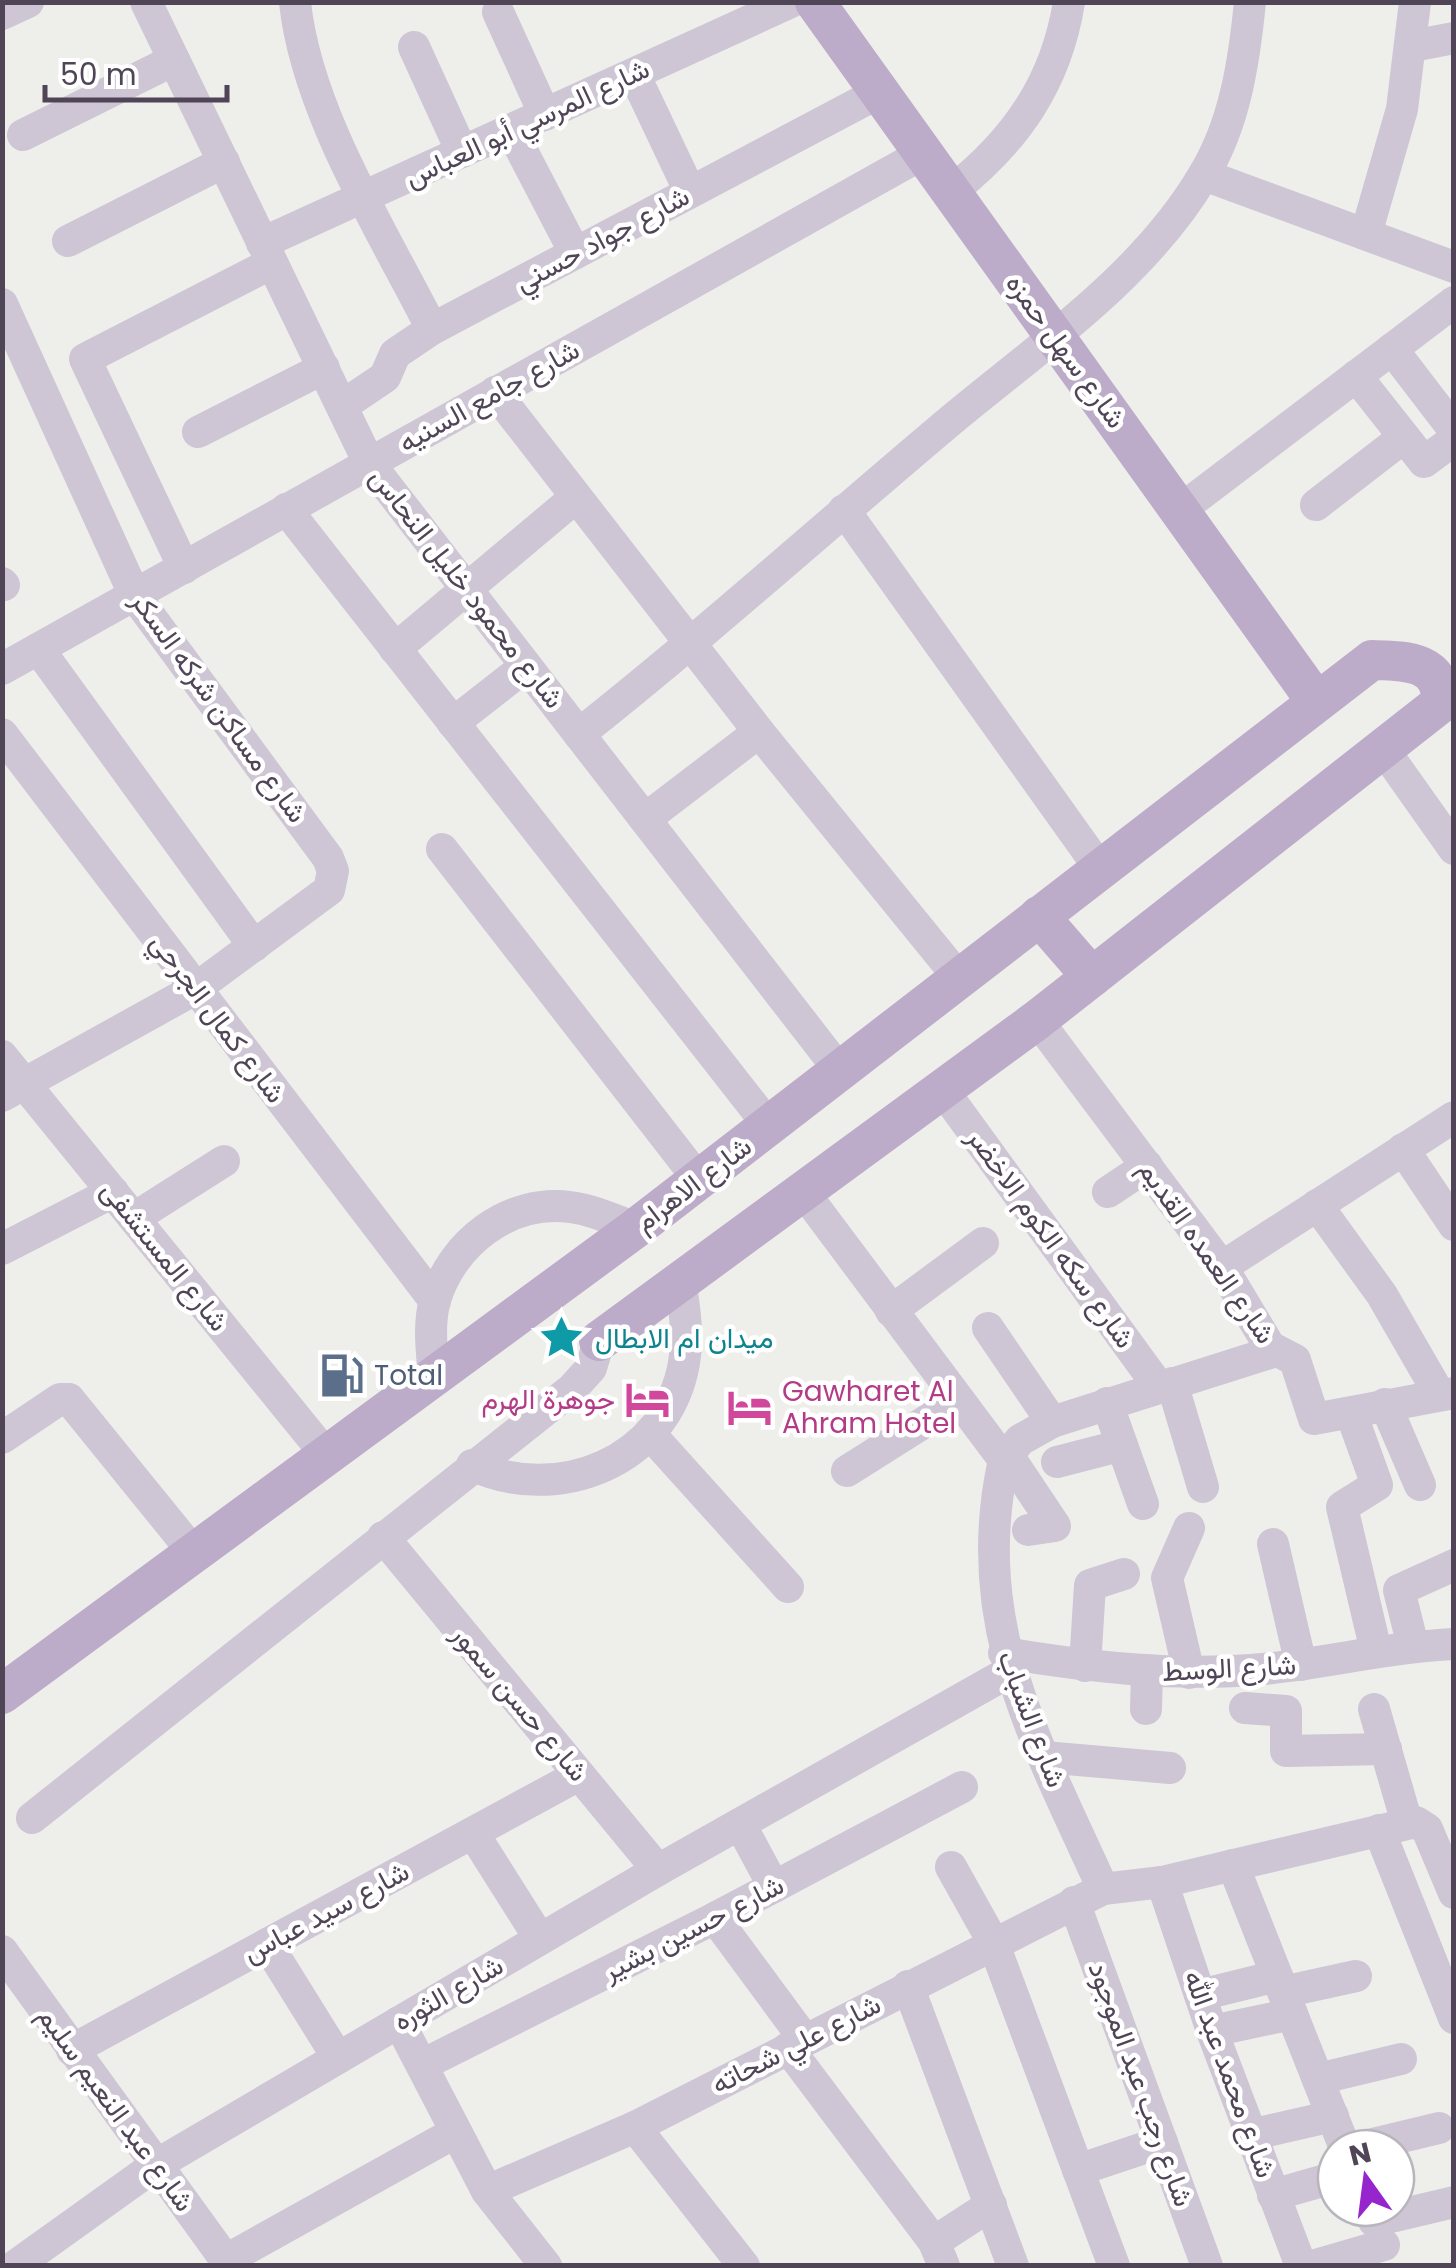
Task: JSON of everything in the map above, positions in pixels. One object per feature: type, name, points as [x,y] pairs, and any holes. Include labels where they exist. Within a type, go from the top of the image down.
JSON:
[{"type":"main road","name":"شارع سهل حمزه","points":[[816,2],[1316,701]]},
{"type":"main road","name":"شارع الاهرام","points":[[2,1694],[636,1228],[1372,660],[1424,666],[1438,681],[1441,703],[1384,750]]},
{"type":"main road","points":[[599,1341],[1092,978],[1384,750]]},
{"type":"main road","points":[[1039,916],[1092,978]]},
{"type":"street","points":[[2,14],[28,2]]},
{"type":"street","name":"شارع محمود خليل النحاس","points":[[146,2],[369,462],[840,1071]]},
{"type":"street","points":[[295,2],[323,110],[432,329]]},
{"type":"street","name":"شارع المرسي أبو العباس","points":[[184,568],[84,359],[366,196],[790,2]]},
{"type":"street","points":[[952,192],[990,160],[1023,124],[1048,81],[1064,35],[1070,2]]},
{"type":"street","points":[[579,734],[691,645],[1139,259],[1204,175],[1230,116],[1244,60],[1250,2]]},
{"type":"street","points":[[1366,234],[1387,171],[1412,46],[1415,2]]},
{"type":"street","points":[[498,12],[545,115]]},
{"type":"street","points":[[1412,46],[1454,38]]},
{"type":"street","points":[[414,47],[462,152]]},
{"type":"street","points":[[23,135],[174,60]]},
{"type":"street","points":[[634,74],[690,192]]},
{"type":"street","name":"شارع جواد حسني","points":[[342,406],[385,378],[395,354],[432,329],[880,92]]},
{"type":"street","points":[[511,130],[575,253]]},
{"type":"street","name":"شارع جامع السنيه","points":[[2,669],[924,154]]},
{"type":"street","points":[[68,241],[224,162]]},
{"type":"street","points":[[1204,175],[1454,267]]},
{"type":"street","points":[[1180,510],[1454,302]]},
{"type":"street","name":"شارع مساكن شركه السكر","points":[[2,304],[135,596],[328,858],[333,877],[329,890],[254,946]]},
{"type":"street","points":[[1392,348],[1454,430]]},
{"type":"street","points":[[198,432],[324,368]]},
{"type":"street","points":[[1356,376],[1424,462],[1454,440]]},
{"type":"street","points":[[495,392],[760,732],[960,978]]},
{"type":"street","points":[[1316,505],[1404,437]]},
{"type":"street","points":[[396,649],[576,497]]},
{"type":"street","points":[[286,510],[769,1126]]},
{"type":"street","points":[[844,510],[1100,870]]},
{"type":"street","points":[[14,1090],[195,989],[254,946],[40,651]]},
{"type":"street","points":[[453,723],[526,666]]},
{"type":"street","points":[[645,819],[760,732]]},
{"type":"street","name":"شارع كمال الجرحي","points":[[2,734],[435,1301]]},
{"type":"street","points":[[1384,750],[1454,849]]},
{"type":"street","points":[[442,849],[698,1180]]},
{"type":"street","name":"شارع العمده القديم","points":[[1036,1020],[1222,1267],[1276,1351],[1295,1360],[1314,1418],[1446,1392]]},
{"type":"street","name":"شارع المستشفى","points":[[2,1056],[14,1090],[113,1192],[327,1456]]},
{"type":"street","name":"شارع سكه الكوم الاخضر","points":[[942,1088],[1166,1385],[1203,1486]]},
{"type":"street","points":[[1222,1267],[1454,1117]]},
{"type":"street","points":[[1403,1149],[1454,1225]]},
{"type":"street","points":[[134,1218],[224,1161]]},
{"type":"street","points":[[1108,1192],[1147,1166]]},
{"type":"street","points":[[802,1190],[1055,1526],[1028,1530]]},
{"type":"street","points":[[2,1248],[113,1192]]},
{"type":"street","points":[[1317,1205],[1446,1392]]},
{"type":"street","points":[[434,1377],[435,1301],[462,1250],[509,1216],[566,1206],[636,1228]]},
{"type":"street","points":[[891,1310],[983,1242]]},
{"type":"street","points":[[472,1465],[517,1480],[575,1478],[602,1468],[650,1434],[670,1403],[684,1367],[686,1317],[680,1278]]},
{"type":"street","points":[[988,1328],[1052,1422]]},
{"type":"street","points":[[32,1818],[582,1379],[599,1341]]},
{"type":"street","points":[[1006,1457],[1020,1440],[1052,1422],[1276,1351]]},
{"type":"street","points":[[2,1438],[60,1398],[69,1399],[194,1553]]},
{"type":"street","points":[[847,1471],[958,1401]]},
{"type":"street","points":[[1107,1403],[1143,1504]]},
{"type":"street","points":[[1385,1404],[1420,1486]]},
{"type":"street","points":[[1351,1413],[1376,1485],[1342,1507],[1376,1651]]},
{"type":"street","points":[[650,1434],[788,1587]]},
{"type":"street","points":[[1057,1462],[1120,1446]]},
{"type":"street","name":"شارع الشباب","points":[[1006,1457],[992,1556],[1006,1662],[1044,1756],[1088,1896]]},
{"type":"street","points":[[1188,1528],[1168,1578],[1189,1673]]},
{"type":"street","name":"شارع حسن سمور","points":[[383,1537],[658,1870]]},
{"type":"street","points":[[1274,1544],[1301,1665]]},
{"type":"street","points":[[1414,1646],[1399,1590],[1454,1565]]},
{"type":"street","points":[[1085,1666],[1090,1584],[1124,1574]]},
{"type":"street","name":"شارع الوسط","points":[[1006,1662],[1189,1673],[1301,1665],[1376,1651],[1454,1644]]},
{"type":"street","name":"شارع الثوره","points":[[15,2266],[156,2165],[740,1824],[1006,1662]]},
{"type":"street","points":[[1146,1709],[1147,1672]]},
{"type":"street","points":[[1245,1708],[1286,1711],[1286,1751],[1386,1749]]},
{"type":"street","points":[[1374,1709],[1386,1749],[1393,1826],[1454,2018]]},
{"type":"street","points":[[1044,1756],[1170,1768]]},
{"type":"street","name":"شارع سيد عباس","points":[[72,2050],[579,1774]]},
{"type":"street","name":"شارع حسين بشير","points":[[422,2066],[716,1918],[962,1786]]},
{"type":"street","points":[[740,1824],[774,1887]]},
{"type":"street","points":[[1393,1826],[1425,1826],[1451,1881]]},
{"type":"street","name":"شارع علي شحاته","points":[[486,2191],[635,2128],[1088,1896],[1393,1826]]},
{"type":"street","points":[[473,1832],[540,1939]]},
{"type":"street","points":[[1233,1865],[1338,2128]]},
{"type":"street","points":[[951,1868],[993,1942],[1114,2266]]},
{"type":"street","name":"شارع محمد عبد الله","points":[[1162,1882],[1212,2031],[1301,2266]]},
{"type":"street","name":"شارع رجب عبد الموجود","points":[[1088,1896],[1162,2142],[1207,2266]]},
{"type":"street","points":[[716,1918],[796,2044],[939,2254],[990,2206]]},
{"type":"street","points":[[267,1944],[338,2058]]},
{"type":"street","name":"شارع عبد النعيم سليم","points":[[2,1952],[228,2263]]},
{"type":"street","points":[[1212,2031],[1284,1994],[1356,1976]]},
{"type":"street","points":[[908,1986],[1013,2266]]},
{"type":"street","points":[[1200,1995],[1284,1994]]},
{"type":"street","points":[[399,2022],[486,2191],[546,2266]]},
{"type":"street","points":[[1318,2080],[1401,2059]]},
{"type":"street","points":[[1250,2135],[1333,2116]]},
{"type":"street","points":[[635,2128],[744,2266]]},
{"type":"street","points":[[1416,2134],[1439,2128]]},
{"type":"street","points":[[228,2263],[456,2132]]},
{"type":"street","points":[[1078,2170],[1162,2142]]},
{"type":"street","points":[[1273,2195],[1316,2183]]},
{"type":"street","points":[[1312,2266],[1454,2202]]},
{"type":"place","name":"ميدان ام الابطال","points":[[562,1338]]},
{"type":"place","name":"Total","points":[[341,1375]]},
{"type":"place","name":"جوهرة الهرم","points":[[648,1399]]},
{"type":"place","name":"Gawharet Al Ahram Hotel","points":[[749,1407]]}]
